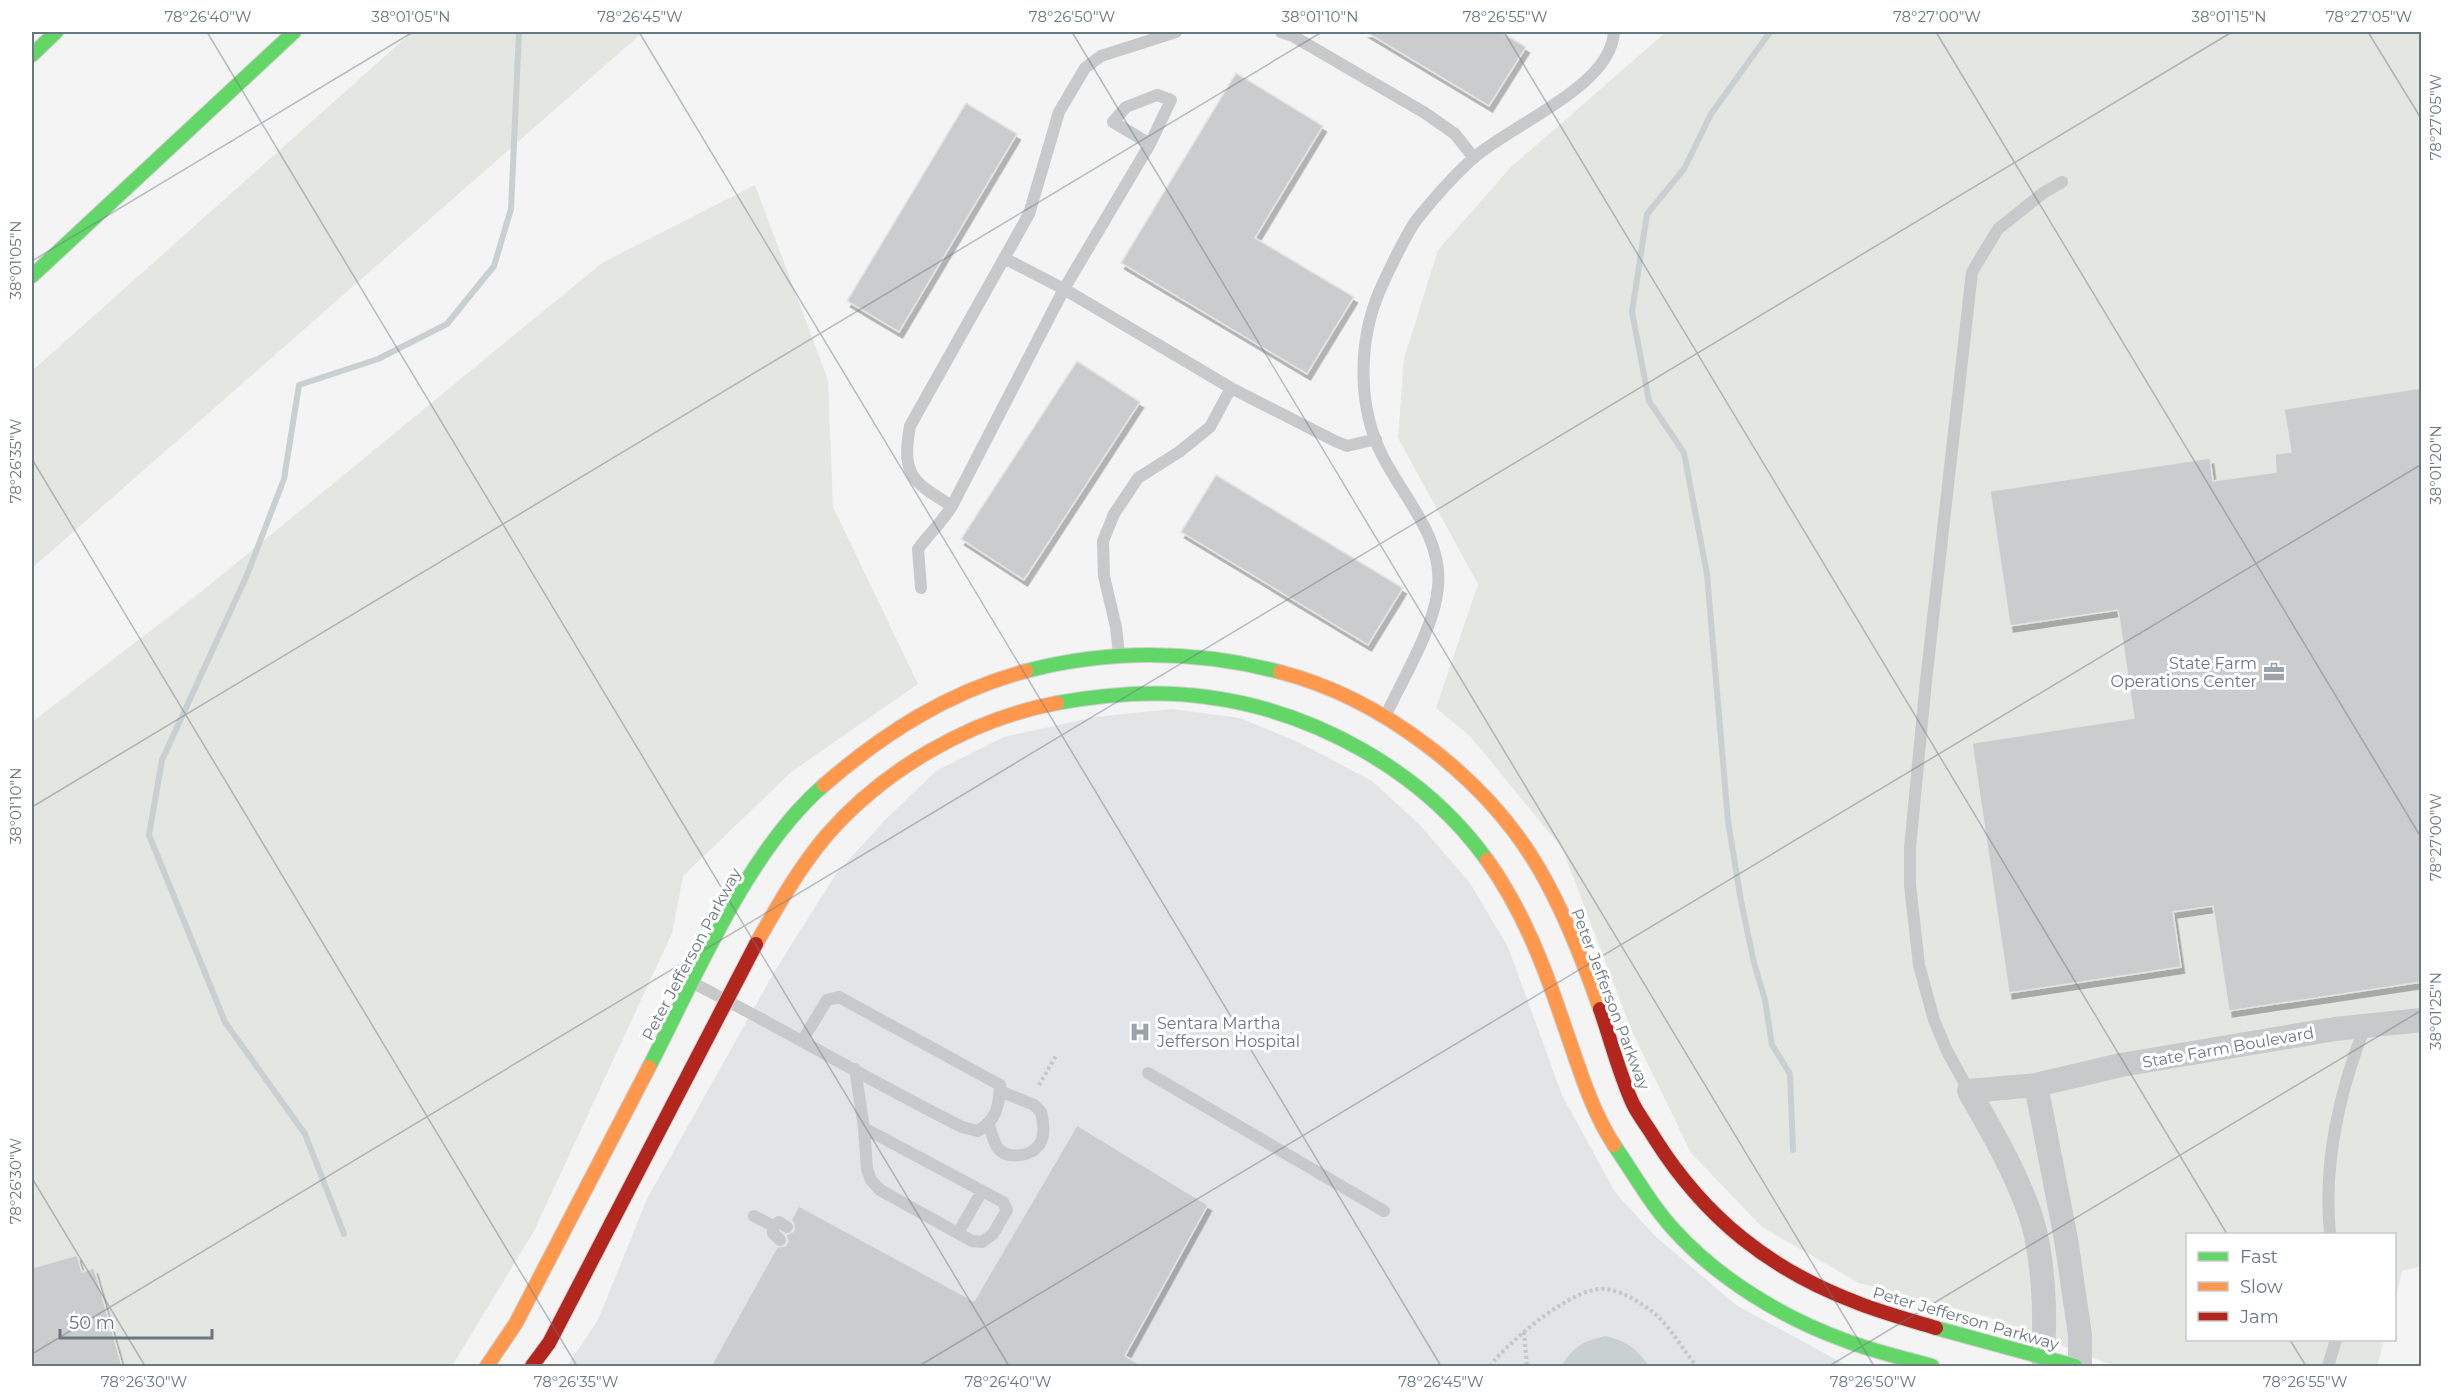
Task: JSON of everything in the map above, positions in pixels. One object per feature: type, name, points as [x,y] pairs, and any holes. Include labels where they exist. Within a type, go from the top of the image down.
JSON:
[{"type":"main road","points":[[32,55],[56,32]]},
{"type":"main road","points":[[32,276],[294,32]]},
{"type":"main road","name":"Peter Jefferson Parkway","points":[[487,1366],[516,1323],[745,884],[799,807],[857,755],[920,712],[982,684],[1050,665],[1119,655],[1161,652],[1225,659],[1297,677],[1366,706],[1418,739],[1461,773],[1502,816],[1534,860],[1568,924],[1632,1101],[1679,1176],[1718,1220],[1812,1283],[1852,1302],[2040,1362],[2075,1366]]},
{"type":"main road","points":[[532,1366],[560,1323],[778,904],[828,833],[881,786],[939,746],[995,720],[1059,702],[1093,696],[1160,691],[1218,697],[1285,713],[1348,741],[1396,771],[1434,802],[1472,841],[1501,880],[1533,940],[1596,1115],[1648,1199],[1692,1249],[1743,1286],[1800,1321],[1842,1340],[1932,1366]]},
{"type":"street","name":"State Farm Boulevard","points":[[1969,1091],[2036,1085],[2121,1065],[2365,1026],[2421,1020]]},
{"type":"street","points":[[2036,1085],[2066,1239],[2080,1335],[2080,1366]]},
{"type":"street","points":[[1969,1091],[2018,1180],[2031,1214],[2038,1247],[2043,1299],[2044,1327],[2040,1362]]},
{"type":"lane","points":[[952,506],[917,484],[910,472],[906,447],[910,426],[1029,214],[1059,112],[1085,68],[1101,56],[1176,32]]},
{"type":"lane","points":[[1281,32],[1293,36],[1425,113],[1455,134],[1474,158]]},
{"type":"lane","points":[[1385,718],[1428,625],[1438,588],[1438,561],[1425,528],[1382,456],[1367,417],[1366,331],[1380,290],[1417,219],[1474,158],[1581,85],[1599,67],[1614,38],[1614,32]]},
{"type":"lane","points":[[921,588],[918,549],[929,534],[940,525],[952,506],[1064,289],[1150,144],[1171,100],[1156,95],[1126,107],[1113,122],[1150,144]]},
{"type":"lane","points":[[1969,1091],[1947,1051],[1934,1020],[1919,965],[1910,885],[1911,838],[1926,681],[1972,272],[1998,229],[2043,193],[2062,182]]},
{"type":"lane","points":[[1004,258],[1064,289],[1231,388],[1347,446],[1376,439]]},
{"type":"lane","points":[[1119,655],[1116,627],[1104,576],[1103,541],[1110,523],[1123,498],[1138,478],[1179,452],[1210,427],[1231,388]]},
{"type":"lane","points":[[692,982],[962,1127],[978,1131],[989,1124],[999,1109],[1000,1085],[839,997],[827,1000],[802,1041]]},
{"type":"lane","points":[[2330,1233],[2328,1186],[2331,1150],[2347,1072],[2365,1026]]},
{"type":"lane","points":[[855,1069],[864,1128],[867,1169],[871,1180],[879,1190],[972,1241],[982,1242],[993,1234],[1007,1210],[1003,1202],[864,1128]]},
{"type":"lane","points":[[1148,1073],[1384,1211]]},
{"type":"lane","points":[[989,1124],[998,1148],[1007,1154],[1017,1156],[1029,1153],[1039,1145],[1043,1136],[1041,1112],[1034,1105],[1000,1091]]},
{"type":"lane","points":[[958,1233],[982,1191]]},
{"type":"lane","points":[[753,1216],[773,1226]]},
{"type":"lane","points":[[773,1226],[779,1222],[787,1227]]},
{"type":"lane","points":[[773,1226],[773,1233],[780,1240]]},
{"type":"lane","points":[[2328,1366],[2336,1341]]},
{"type":"path","points":[[1039,1085],[1057,1053]]},
{"type":"path","points":[[1490,1366],[1524,1331],[1572,1299],[1603,1288],[1629,1296],[1655,1314],[1675,1335],[1697,1366]]},
{"type":"path","points":[[1524,1331],[1527,1366]]},
{"type":"shaded area","points":[[412,32],[643,32],[32,568],[32,371]]},
{"type":"shaded area","points":[[1666,32],[2421,32],[2421,1266],[2402,1271],[2396,1297],[2396,1233],[2186,1233],[2186,1341],[2384,1341],[2377,1366],[2114,1366],[1988,1317],[1859,1283],[1762,1227],[1691,1153],[1631,1029],[1562,848],[1470,736],[1436,708],[1478,584],[1398,438],[1404,359],[1438,250],[1510,168]]},
{"type":"shaded area","points":[[755,185],[828,380],[833,507],[918,684],[791,772],[683,876],[672,933],[534,1231],[452,1366],[32,1366],[32,722],[206,588],[602,263]]},
{"type":"shaded area","name":"Sentara Martha Jefferson Hospital","points":[[1172,709],[1240,718],[1300,743],[1372,781],[1420,825],[1470,883],[1508,947],[1562,1095],[1615,1192],[1655,1236],[1736,1305],[1848,1366],[567,1366],[598,1320],[647,1199],[776,969],[836,874],[885,820],[936,771],[1004,737],[1095,717]]},
{"type":"shaded area","points":[[1605,1336],[1630,1346],[1649,1366],[1561,1366],[1579,1346]]},
{"type":"building","points":[[1366,32],[1501,32],[1526,47],[1489,106]]},
{"type":"building","points":[[1236,73],[1323,126],[1255,238],[1354,297],[1307,374],[1121,263]]},
{"type":"building","points":[[966,103],[1017,134],[899,332],[847,301]]},
{"type":"building","points":[[1077,361],[1140,402],[1024,580],[961,539]]},
{"type":"building","name":"State Farm Operations Center","points":[[2421,388],[2421,982],[2229,1011],[2213,906],[2173,912],[2181,967],[2009,993],[1972,743],[2134,718],[2118,610],[2010,626],[1990,491],[2210,458],[2213,481],[2276,472],[2275,454],[2291,452],[2284,409]]},
{"type":"building","points":[[1216,475],[1403,588],[1368,645],[1181,532]]},
{"type":"building","points":[[1077,1125],[1208,1205],[1125,1356],[1143,1366],[711,1366],[777,1247],[785,1246],[788,1242],[786,1235],[794,1231],[794,1224],[791,1220],[799,1206],[974,1301]]},
{"type":"building","points":[[77,1255],[82,1272],[94,1268],[122,1366],[32,1366],[32,1268]]},
{"type":"waterway","points":[[344,1234],[305,1134],[225,1022],[149,835],[162,760],[247,575],[284,479],[299,385],[378,359],[447,324],[494,266],[511,209],[519,32]]},
{"type":"waterway","points":[[1770,32],[1711,114],[1684,169],[1647,214],[1632,312],[1649,401],[1684,453],[1707,574],[1728,821],[1741,901],[1754,963],[1765,1000],[1772,1045],[1790,1074],[1793,1150]]},
{"type":"traffic: fast","points":[[32,55],[56,32]]},
{"type":"traffic: fast","points":[[32,276],[294,32]]},
{"type":"traffic: fast","points":[[1026,671],[1090,659],[1153,655],[1216,659],[1280,672]]},
{"type":"traffic: fast","points":[[1057,703],[1113,695],[1151,693],[1188,695],[1247,704],[1287,716],[1326,731],[1363,750],[1398,773],[1431,799],[1461,828],[1487,860]]},
{"type":"traffic: fast","points":[[649,1067],[725,917],[747,880],[796,812],[824,785]]},
{"type":"traffic: fast","points":[[1614,1145],[1666,1221],[1692,1249],[1732,1281],[1775,1308],[1821,1331],[1865,1348],[1932,1366]]},
{"type":"traffic: fast","points":[[1936,1328],[2075,1366]]},
{"type":"traffic: slow","points":[[824,785],[870,748],[918,716],[970,690],[1026,671]]},
{"type":"traffic: slow","points":[[1280,672],[1318,684],[1392,721],[1460,773],[1490,802],[1516,834],[1538,867],[1572,936],[1600,1009]]},
{"type":"traffic: slow","points":[[756,944],[816,848],[874,789],[931,750],[961,734],[993,721],[1057,703]]},
{"type":"traffic: slow","points":[[1487,860],[1511,898],[1531,938],[1591,1101],[1614,1145]]},
{"type":"traffic: slow","points":[[487,1366],[516,1323],[649,1067]]},
{"type":"traffic: jam","points":[[532,1366],[549,1343],[756,944]]},
{"type":"traffic: jam","points":[[1600,1009],[1623,1081],[1635,1108],[1674,1167],[1718,1217],[1742,1238],[1796,1275],[1867,1307],[1936,1328]]},
{"type":"place","name":"State Farm Operations Center","points":[[2274,672]]},
{"type":"place","name":"Sentara Martha Jefferson Hospital","points":[[1140,1032]]}]
